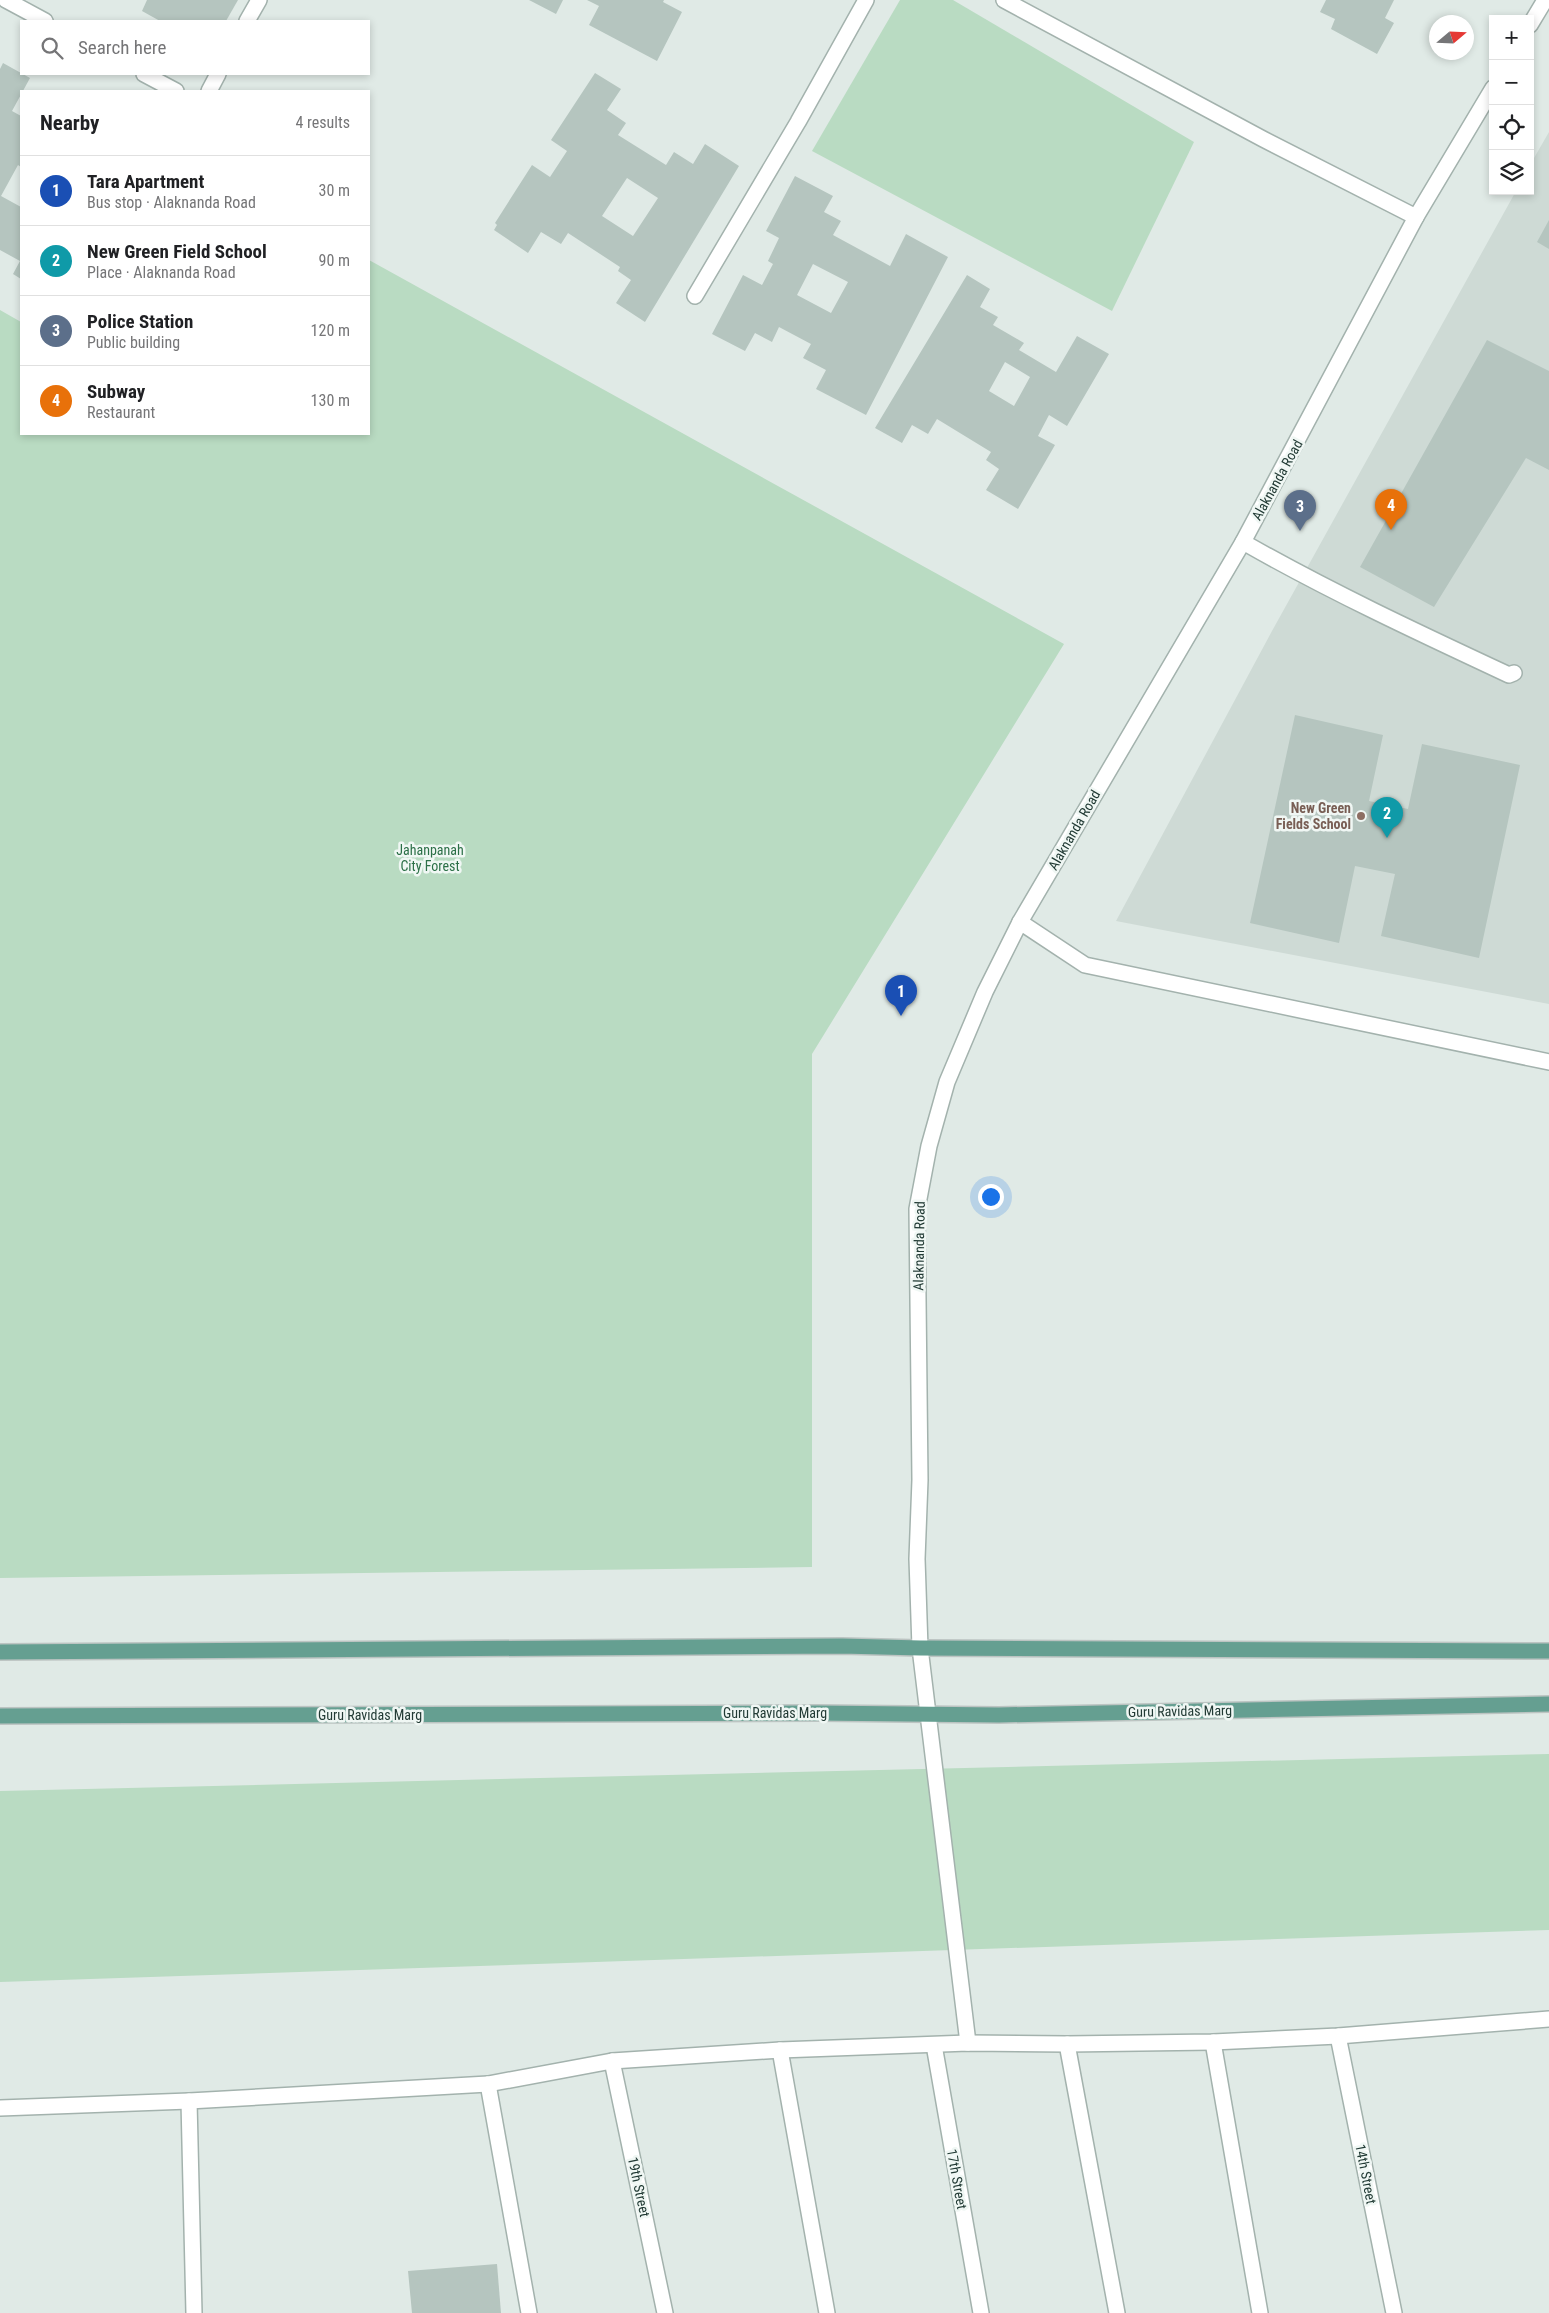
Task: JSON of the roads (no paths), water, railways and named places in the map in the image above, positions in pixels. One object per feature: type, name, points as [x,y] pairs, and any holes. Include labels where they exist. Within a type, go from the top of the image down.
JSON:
[{"type":"main road","points":[[0,1652],[832,1646],[1549,1651]]},
{"type":"main road","name":"Guru Ravidas Marg","points":[[0,1716],[999,1715],[1549,1704]]},
{"type":"street","points":[[6,0],[43,20]]},
{"type":"street","points":[[248,20],[259,0]]},
{"type":"street","points":[[695,296],[798,122],[866,0]]},
{"type":"street","points":[[1004,0],[1263,139],[1416,217]]},
{"type":"street","points":[[1534,18],[1545,0]]},
{"type":"street","points":[[146,75],[174,90]]},
{"type":"street","points":[[210,90],[217,75]]},
{"type":"street","name":"Alaknanda Road","points":[[968,2043],[920,1648],[917,1559],[920,1480],[917,1209],[929,1146],[947,1082],[985,992],[1020,922],[1243,542],[1416,217],[1489,95]]},
{"type":"street","points":[[1243,542],[1281,564],[1441,644],[1509,675],[1514,673]]},
{"type":"street","points":[[1020,922],[1085,965],[1549,1062]]},
{"type":"street","points":[[0,2108],[189,2101],[488,2084],[612,2061],[780,2050],[968,2043],[1213,2042],[1338,2036],[1549,2019]]},
{"type":"street","name":"14th Street","points":[[1338,2036],[1394,2313]]},
{"type":"street","points":[[1213,2042],[1260,2313]]},
{"type":"street","points":[[1067,2044],[1117,2313]]},
{"type":"street","name":"17th Street","points":[[934,2045],[980,2313]]},
{"type":"street","points":[[780,2050],[828,2313]]},
{"type":"street","name":"19th Street","points":[[612,2061],[665,2313]]},
{"type":"street","points":[[488,2084],[529,2313]]},
{"type":"street","points":[[189,2101],[194,2313]]},
{"type":"place","name":"Subway","points":[[1391,530]]},
{"type":"place","name":"Police Station","points":[[1300,531]]},
{"type":"place","name":"New Green Fields School","points":[[1361,816]]},
{"type":"place","name":"New Green Field School","points":[[1387,838]]},
{"type":"place","name":"Tara Apartment","points":[[901,1016]]},
{"type":"park label","name":"Jahanpanah City Forest","points":[[430,858]]}]
